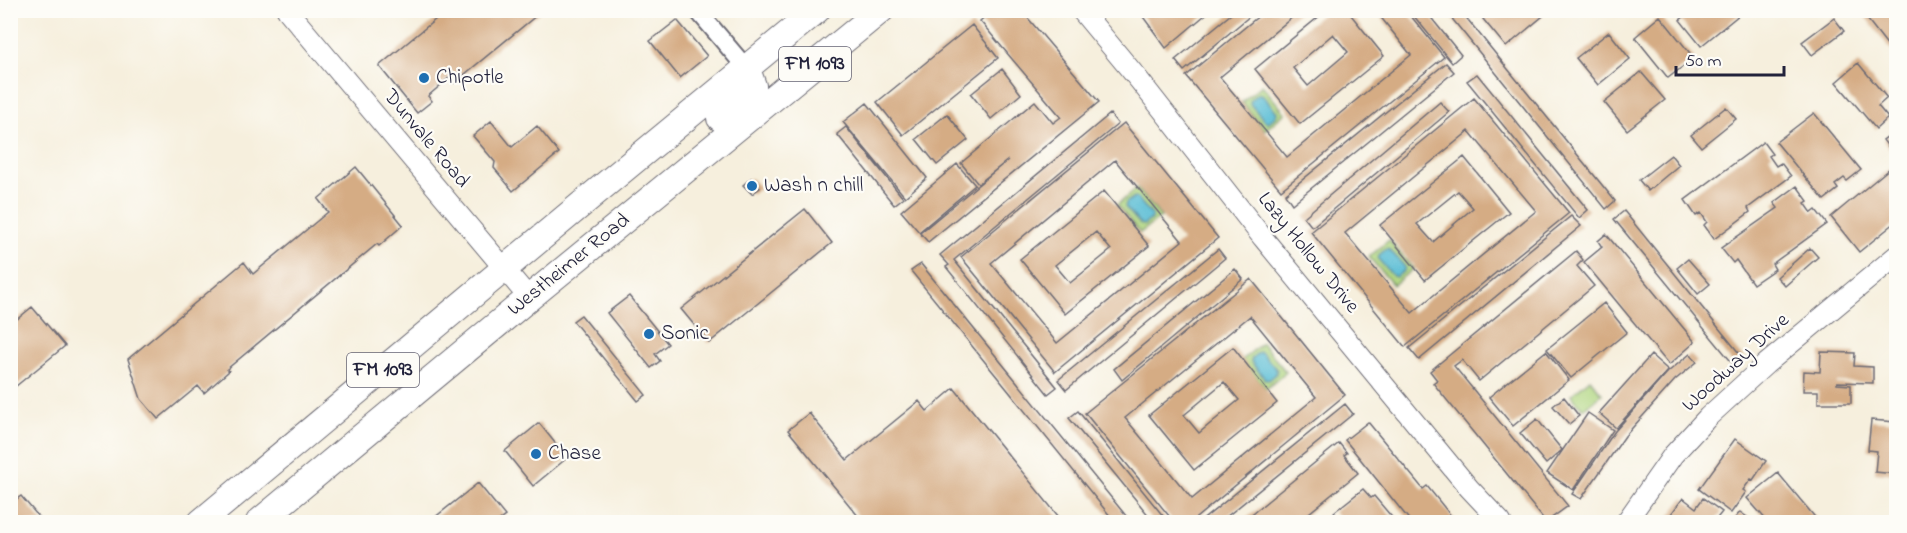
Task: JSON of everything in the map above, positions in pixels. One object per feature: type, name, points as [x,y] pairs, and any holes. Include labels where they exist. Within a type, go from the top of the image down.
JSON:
[{"type":"main road","name":"Westheimer Road","points":[[201,522],[817,10]]},
{"type":"main road","name":"Westheimer Road","points":[[260,522],[881,10]]},
{"type":"main road","points":[[676,178],[683,149],[750,93],[753,86],[747,69]]},
{"type":"main road","points":[[229,522],[261,472]]},
{"type":"street","name":"Dunvale Road","points":[[287,10],[529,298]]},
{"type":"street","points":[[697,10],[747,69]]},
{"type":"street","name":"Lazy Hollow Drive","points":[[1082,10],[1270,247],[1469,488],[1501,522]]},
{"type":"street","name":"Woodway Drive","points":[[1626,522],[1673,455],[1708,417],[1766,364],[1896,256]]},
{"type":"green space","points":[[1262,85],[1285,113],[1265,130],[1242,102]]},
{"type":"green space","points":[[1137,188],[1161,217],[1140,233],[1117,205]]},
{"type":"green space","points":[[1389,240],[1413,269],[1393,285],[1369,257]]},
{"type":"green space","points":[[1262,343],[1286,372],[1266,389],[1242,360]]},
{"type":"green space","points":[[1590,379],[1602,394],[1583,409],[1571,395]]},
{"type":"water","points":[[1258,94],[1262,94],[1277,112],[1269,122],[1265,121],[1250,104]]},
{"type":"water","points":[[1134,197],[1152,215],[1144,225],[1140,224],[1125,207],[1126,203]]},
{"type":"water","points":[[1386,249],[1390,250],[1405,267],[1404,271],[1396,277],[1378,259]]},
{"type":"water","points":[[1259,352],[1277,370],[1269,380],[1265,379],[1251,362]]},
{"type":"building","points":[[447,10],[543,10],[454,83],[449,78],[428,96],[432,101],[417,113],[379,66]]},
{"type":"building","points":[[992,10],[1021,10],[1099,102],[928,242],[920,233],[1008,160],[978,184],[961,163],[1035,101],[1053,123],[1061,117],[980,21]]},
{"type":"building","points":[[1138,10],[1185,10],[1188,13],[1191,10],[1211,10],[1166,48]]},
{"type":"building","points":[[1236,10],[1257,10],[1184,71],[1175,60]]},
{"type":"building","points":[[1266,10],[1301,10],[1220,77],[1287,157],[1411,55],[1375,10],[1406,10],[1444,57],[1281,190],[1186,76]]},
{"type":"building","points":[[1327,10],[1347,10],[1384,56],[1300,124],[1255,69]],"holes":[[[1333,34],[1348,52],[1308,86],[1293,68]]]},
{"type":"building","points":[[1409,10],[1425,10],[1461,55],[1452,63]]},
{"type":"building","points":[[1445,10],[1460,10],[1615,201],[1606,209]]},
{"type":"building","points":[[1493,10],[1539,10],[1543,16],[1506,47],[1483,19]]},
{"type":"building","points":[[1693,10],[1745,10],[1701,46],[1680,20]]},
{"type":"building","points":[[1860,10],[1896,10],[1896,56]]},
{"type":"building","points":[[1660,16],[1694,58],[1668,78],[1635,37]]},
{"type":"building","points":[[1834,18],[1844,31],[1812,55],[1802,42]]},
{"type":"building","points":[[677,20],[707,56],[680,78],[650,41]]},
{"type":"building","points":[[972,25],[998,58],[903,135],[877,102]]},
{"type":"building","points":[[1609,32],[1630,59],[1598,85],[1576,58]]},
{"type":"building","points":[[1446,63],[1454,72],[1292,204],[1285,194]]},
{"type":"building","points":[[1858,63],[1887,98],[1878,106],[1888,118],[1876,129],[1836,82]]},
{"type":"building","points":[[1002,69],[1021,94],[991,119],[971,94]]},
{"type":"building","points":[[1641,72],[1665,100],[1627,130],[1604,102]]},
{"type":"building","points":[[1477,74],[1588,210],[1579,218],[1467,81]]},
{"type":"building","points":[[1474,98],[1569,213],[1405,347],[1311,232]],"holes":[[[1469,131],[1536,211],[1412,313],[1345,233]]]},
{"type":"building","points":[[1440,102],[1449,112],[1312,227],[1304,217]]},
{"type":"building","points":[[867,103],[927,178],[905,197],[843,122]]},
{"type":"building","points":[[1726,107],[1736,119],[1701,147],[1691,135]]},
{"type":"building","points":[[1814,113],[1861,170],[1847,181],[1844,178],[1835,185],[1838,189],[1824,200],[1776,142]]},
{"type":"building","points":[[947,114],[968,140],[937,165],[916,139]]},
{"type":"building","points":[[1110,114],[1118,124],[954,260],[1057,387],[1048,394],[946,267],[949,265],[940,255]]},
{"type":"building","points":[[491,121],[512,147],[537,126],[559,153],[513,191],[494,168],[495,162],[473,136]]},
{"type":"building","points":[[1124,123],[1218,238],[1055,372],[961,257]],"holes":[[[1115,160],[1182,241],[1057,343],[991,263]]]},
{"type":"building","points":[[846,127],[903,198],[894,205],[837,134]]},
{"type":"building","points":[[1896,130],[1896,151],[1893,153],[1883,140]]},
{"type":"building","points":[[1763,142],[1772,154],[1769,156],[1776,166],[1781,163],[1791,176],[1748,208],[1750,212],[1714,239],[1704,225],[1707,222],[1701,213],[1696,216],[1685,200]]},
{"type":"building","points":[[1671,155],[1679,165],[1648,191],[1639,180]]},
{"type":"building","points":[[1464,157],[1509,212],[1425,280],[1380,225]],"holes":[[[1458,191],[1473,208],[1433,242],[1417,224]]]},
{"type":"building","points":[[1896,163],[1896,222],[1859,252],[1831,217]]},
{"type":"building","points":[[957,164],[975,185],[919,232],[901,211]]},
{"type":"building","points":[[356,167],[403,225],[227,369],[229,371],[204,393],[198,386],[158,419],[141,399],[128,359],[244,262],[253,274],[328,212],[318,199]]},
{"type":"building","name":"Wash n chill","points":[[751,178],[760,188],[752,194],[743,185]]},
{"type":"building","points":[[1797,186],[1808,201],[1805,203],[1812,213],[1816,210],[1827,224],[1772,264],[1775,269],[1753,284],[1736,260],[1733,263],[1721,248],[1778,208],[1774,203]]},
{"type":"building","points":[[1104,191],[1149,246],[1065,314],[1020,259]],"holes":[[[1096,232],[1111,250],[1070,283],[1055,265]]]},
{"type":"building","points":[[805,209],[832,243],[709,343],[681,309]]},
{"type":"building","points":[[1624,211],[1743,358],[1734,365],[1614,219]]},
{"type":"building","points":[[1571,216],[1581,226],[1419,360],[1409,348]]},
{"type":"building","points":[[1606,234],[1695,342],[1669,365],[1584,262],[1602,247],[1598,241]]},
{"type":"building","points":[[1810,248],[1818,257],[1785,286],[1777,277]]},
{"type":"building","points":[[1218,249],[1225,258],[1066,390],[1058,380]]},
{"type":"building","points":[[1576,251],[1583,260],[1577,266],[1594,286],[1479,381],[1462,360],[1454,366],[1568,506],[1546,522],[1433,383],[1437,380],[1430,371]]},
{"type":"building","points":[[1688,259],[1710,284],[1698,294],[1677,268]]},
{"type":"building","points":[[921,264],[1131,522],[1115,522],[911,271]]},
{"type":"building","points":[[1235,269],[1243,279],[1122,380],[1114,369]]},
{"type":"building","points":[[1251,279],[1345,395],[1191,522],[1174,522],[1085,413]],"holes":[[[1250,316],[1316,397],[1192,499],[1125,418]]]},
{"type":"building","points":[[629,296],[668,344],[655,354],[660,361],[651,368],[607,313]]},
{"type":"building","points":[[1604,303],[1627,332],[1571,378],[1547,349]]},
{"type":"building","points":[[32,307],[65,346],[10,391],[10,325]]},
{"type":"building","points":[[581,315],[646,395],[638,401],[573,321]]},
{"type":"building","points":[[1233,347],[1277,403],[1194,470],[1149,415]],"holes":[[[1224,382],[1239,400],[1199,433],[1184,415]]]},
{"type":"building","points":[[1546,351],[1569,380],[1513,426],[1489,397]]},
{"type":"building","points":[[1821,352],[1855,353],[1854,366],[1873,367],[1873,383],[1837,382],[1837,384],[1851,385],[1851,403],[1818,403],[1818,391],[1803,391],[1804,371],[1820,372]]},
{"type":"building","points":[[1690,354],[1697,362],[1675,380],[1625,436],[1581,499],[1572,494],[1615,431],[1668,372]]},
{"type":"building","points":[[1651,355],[1668,370],[1616,428],[1599,413]]},
{"type":"building","points":[[954,388],[1063,522],[863,522],[788,430],[809,413],[847,460],[919,401],[927,411]]},
{"type":"building","points":[[1564,397],[1579,416],[1569,424],[1553,406]]},
{"type":"building","points":[[1345,404],[1353,414],[1220,522],[1200,522]]},
{"type":"building","points":[[1078,411],[1168,522],[1154,522],[1069,418]]},
{"type":"building","points":[[1588,413],[1613,430],[1573,490],[1547,473]]},
{"type":"building","points":[[1537,419],[1562,450],[1546,464],[1520,433]]},
{"type":"building","points":[[1871,420],[1896,422],[1896,474],[1875,472],[1877,451],[1868,450]]},
{"type":"building","points":[[1368,422],[1423,489],[1427,486],[1456,522],[1411,522],[1345,440]]},
{"type":"building","name":"Chase","points":[[539,423],[567,458],[533,486],[505,451]]},
{"type":"building","points":[[1735,439],[1766,461],[1743,490],[1746,492],[1731,513],[1699,489]]},
{"type":"building","points":[[1339,443],[1347,453],[1344,455],[1358,473],[1298,522],[1242,522]]},
{"type":"building","points":[[1778,473],[1819,522],[1768,522],[1747,498]]},
{"type":"building","points":[[478,483],[505,516],[497,522],[429,522]]},
{"type":"building","points":[[1363,489],[1371,498],[1374,496],[1396,522],[1342,522],[1334,512]]},
{"type":"building","points":[[21,496],[43,522],[10,522],[10,504]]},
{"type":"building","points":[[1683,498],[1696,508],[1703,498],[1722,512],[1714,522],[1665,522]]},
{"type":"building","points":[[1740,512],[1754,522],[1732,522]]},
{"type":"place","name":"Chipotle","points":[[424,78]]},
{"type":"place","name":"Wash n chill","points":[[752,186]]},
{"type":"place","name":"Sonic","points":[[649,334]]},
{"type":"place","name":"Chase","points":[[536,454]]}]
